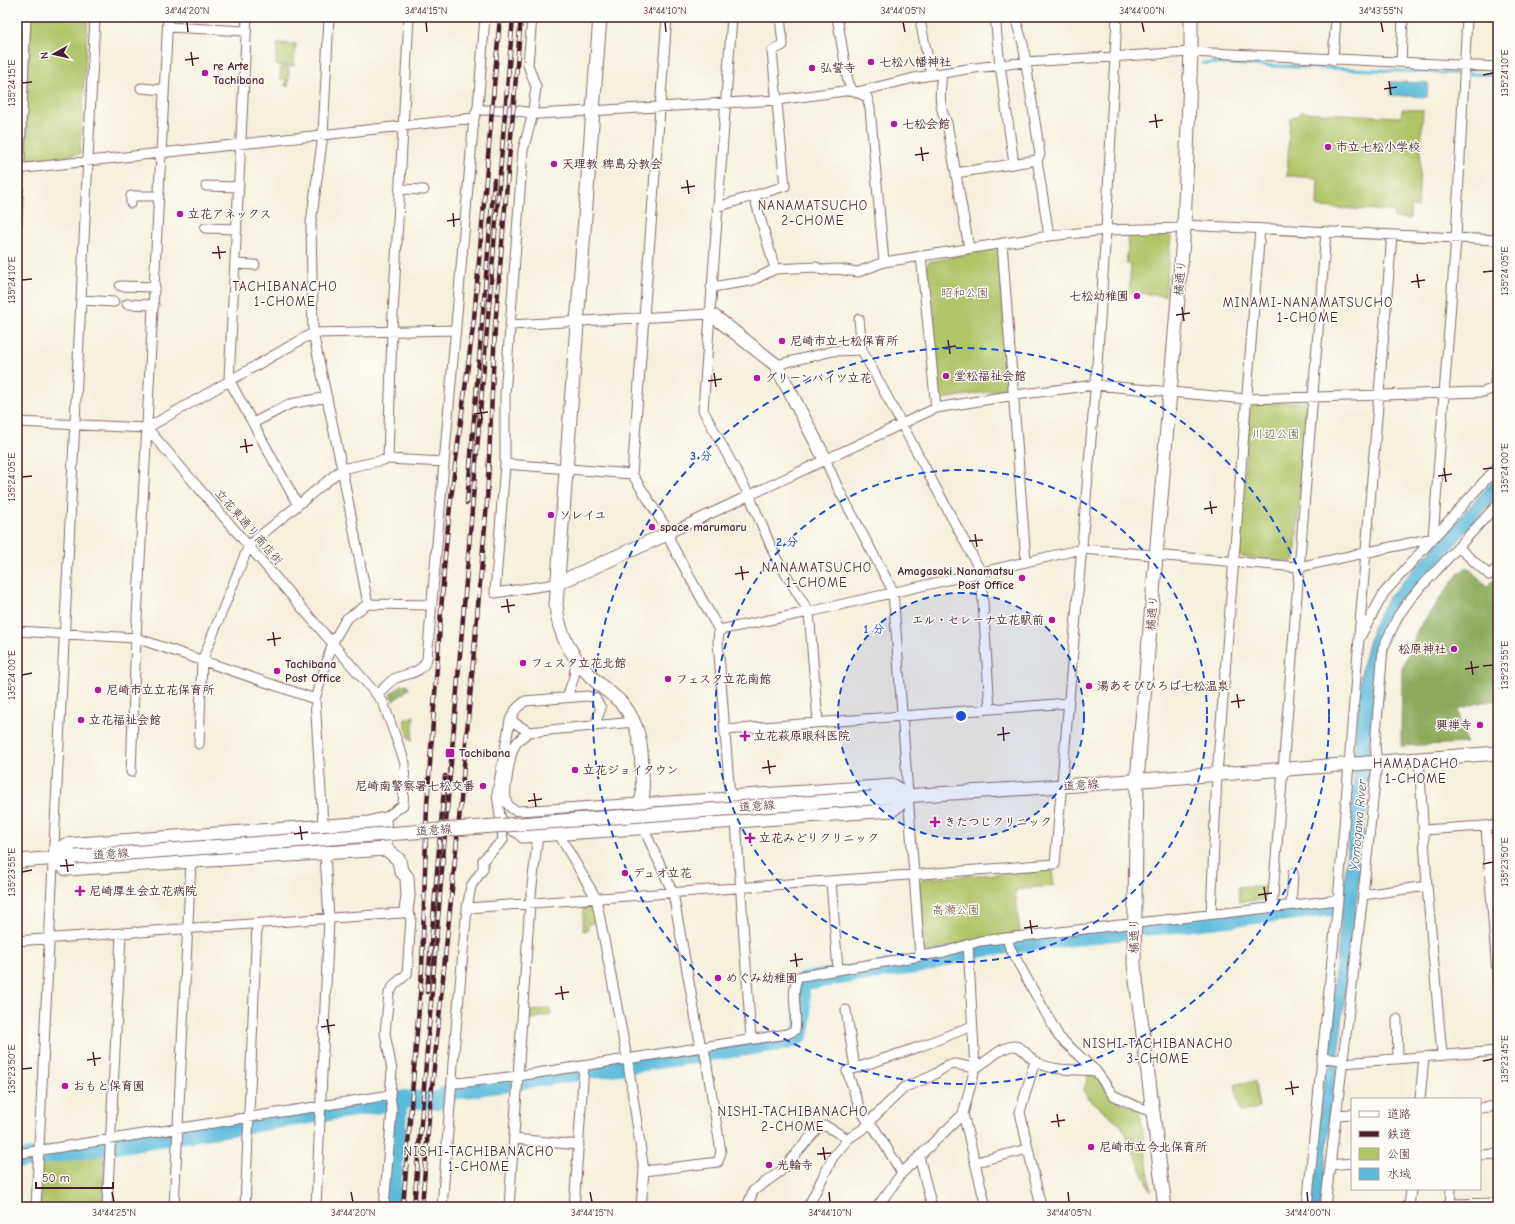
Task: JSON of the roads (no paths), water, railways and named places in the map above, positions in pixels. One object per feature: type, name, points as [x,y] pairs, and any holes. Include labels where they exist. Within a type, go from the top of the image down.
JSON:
[{"type":"street","points":[[17,223],[18,169],[26,17]]},
{"type":"street","points":[[36,1207],[95,17]]},
{"type":"street","points":[[131,772],[136,638],[168,17]]},
{"type":"street","points":[[247,17],[229,380],[298,505]]},
{"type":"street","points":[[329,17],[323,134],[311,223],[313,333],[342,469],[368,604]]},
{"type":"street","points":[[388,459],[392,332],[401,189],[409,17]]},
{"type":"street","points":[[377,695],[395,678],[412,674],[425,664],[485,17]]},
{"type":"street","points":[[532,17],[528,65],[536,87],[533,112],[523,150],[505,395],[505,464],[495,593],[556,584],[669,533],[936,408],[1015,394],[1095,385],[1246,399],[1484,392],[1497,389],[1498,363]]},
{"type":"street","points":[[600,17],[556,584],[556,610],[562,635],[576,659],[598,683],[622,702],[634,722],[639,735],[643,794],[641,803],[643,827],[673,893],[704,1051],[721,1152],[718,1162],[644,1171]]},
{"type":"street","points":[[667,17],[632,474],[669,533],[672,545],[719,630],[718,642],[730,797]]},
{"type":"street","points":[[732,17],[703,410],[749,495],[776,558],[809,612],[818,722]]},
{"type":"street","points":[[717,207],[785,186],[772,51],[783,45],[780,17]]},
{"type":"street","points":[[837,17],[848,81],[855,91],[867,97],[870,108],[884,262]]},
{"type":"street","points":[[995,17],[1014,164]]},
{"type":"street","points":[[1015,17],[1025,62],[1040,154],[1037,160],[1050,236]]},
{"type":"street","points":[[467,908],[1055,864],[1063,786],[1068,703],[1095,385],[1106,230],[1117,17]]},
{"type":"street","name":"橘通り","points":[[1165,1207],[1134,964],[1137,780],[1184,226],[1191,17]]},
{"type":"street","points":[[1333,60],[1336,17]]},
{"type":"street","points":[[1401,62],[1403,17]]},
{"type":"street","points":[[1433,538],[1456,238],[1467,17]]},
{"type":"street","points":[[921,25],[931,75]]},
{"type":"street","points":[[168,28],[246,31]]},
{"type":"street","points":[[18,169],[404,126],[476,114],[513,110],[538,114],[777,100],[855,91],[942,73],[1025,62],[1191,52],[1498,67]]},
{"type":"street","points":[[942,73],[939,101],[942,115],[947,122],[969,248]]},
{"type":"street","points":[[141,88],[164,90]]},
{"type":"street","points":[[956,173],[1037,160]]},
{"type":"street","points":[[206,186],[239,187]]},
{"type":"street","points":[[401,189],[424,190]]},
{"type":"street","points":[[131,203],[131,196],[159,196]]},
{"type":"street","points":[[754,196],[775,269]]},
{"type":"street","points":[[711,287],[751,281],[775,269],[816,267],[822,270],[837,269],[858,272],[884,262],[1050,236],[1106,230],[1184,226],[1498,240]]},
{"type":"street","points":[[205,228],[237,229]]},
{"type":"street","points":[[1211,914],[1217,774],[1260,229]]},
{"type":"street","points":[[1272,907],[1326,232]]},
{"type":"street","points":[[1306,1207],[1323,1058],[1338,900],[1392,235]]},
{"type":"street","points":[[1002,243],[1015,394],[1026,562]]},
{"type":"street","points":[[921,256],[936,408]]},
{"type":"street","points":[[235,264],[255,265]]},
{"type":"street","points":[[120,286],[154,287]]},
{"type":"street","points":[[81,300],[114,302]]},
{"type":"street","points":[[127,304],[154,305]]},
{"type":"street","points":[[510,325],[643,319],[709,314],[715,317],[776,365],[825,459],[838,488],[893,591],[920,956]]},
{"type":"street","points":[[859,319],[862,350],[981,572],[990,710]]},
{"type":"street","points":[[17,422],[148,428],[313,333],[456,330]]},
{"type":"street","points":[[776,365],[833,351],[862,350]]},
{"type":"street","points":[[253,423],[290,404],[327,397]]},
{"type":"street","name":"立花東通り商店街","points":[[148,428],[383,702],[405,763],[403,804],[384,819]]},
{"type":"street","points":[[199,744],[202,661],[249,546],[342,469],[388,459],[444,462]]},
{"type":"street","points":[[505,464],[632,474]]},
{"type":"street","points":[[1359,639],[1384,593],[1498,466]]},
{"type":"street","points":[[1325,1207],[1342,1061],[1364,895],[1383,648],[1398,616],[1411,598],[1498,504]]},
{"type":"street","points":[[719,630],[809,612],[893,591],[1082,550],[1299,567],[1433,538]]},
{"type":"street","points":[[1458,547],[1489,575],[1498,567]]},
{"type":"street","points":[[316,1207],[329,918],[326,852],[315,699],[333,642],[346,619],[368,604],[431,605]]},
{"type":"street","points":[[17,631],[136,638],[315,699]]},
{"type":"street","points":[[567,697],[574,677],[576,659]]},
{"type":"street","points":[[442,1207],[467,908],[471,886],[483,869],[483,860],[503,840],[497,794],[510,720],[516,709],[525,702],[587,696],[598,701],[601,708],[596,722],[592,726]]},
{"type":"street","points":[[726,730],[1068,703]]},
{"type":"street","points":[[510,720],[529,732]]},
{"type":"street","points":[[634,722],[529,732],[517,743],[513,750],[507,781],[507,803],[516,811],[894,786],[908,796]]},
{"type":"street","name":"道意線","points":[[17,861],[872,798],[1063,786],[1498,753]]},
{"type":"street","points":[[1419,759],[1427,886],[1442,1055]]},
{"type":"street","points":[[500,816],[509,827],[523,836],[892,810],[908,796]]},
{"type":"street","points":[[555,809],[558,833],[596,898],[628,1063],[644,1171],[641,1207]]},
{"type":"street","points":[[54,858],[65,845],[369,823],[384,819],[386,849]]},
{"type":"street","points":[[736,821],[739,888],[751,1039]]},
{"type":"street","points":[[1424,830],[1498,825]]},
{"type":"street","points":[[1486,826],[1498,986]]},
{"type":"street","points":[[509,1207],[530,903],[538,835]]},
{"type":"street","points":[[54,858],[66,869],[386,849],[399,860],[402,871],[406,876],[408,896],[406,911],[411,918],[408,974],[395,984],[389,993],[386,1032],[392,1070],[390,1100],[392,1110],[384,1207]]},
{"type":"street","points":[[174,1207],[191,861]]},
{"type":"street","points":[[1291,904],[1293,873]]},
{"type":"street","points":[[831,881],[838,970]]},
{"type":"street","points":[[1364,895],[1427,886]]},
{"type":"street","points":[[452,1088],[458,1083],[518,1080],[704,1051],[751,1039],[787,1034],[795,1030],[797,1019],[794,984],[798,977],[968,948],[1134,924],[1291,904],[1338,900]]},
{"type":"street","points":[[17,941],[49,940],[402,913],[406,911]]},
{"type":"street","points":[[245,1207],[257,924]]},
{"type":"street","points":[[107,1207],[121,934]]},
{"type":"street","points":[[1009,942],[1059,1037],[1096,1071],[1113,1095],[1138,1108],[1153,1112]]},
{"type":"street","points":[[968,948],[975,1068],[963,1114],[986,1207]]},
{"type":"street","points":[[846,1010],[855,1068]]},
{"type":"street","points":[[1397,1019],[1398,1058]]},
{"type":"street","points":[[902,1173],[875,1129],[861,1110],[847,1071],[919,1047],[972,1026]]},
{"type":"street","points":[[808,1207],[833,1157],[848,1139],[870,1124],[872,1119],[906,1087],[932,1076],[948,1065],[955,1064],[975,1068],[1006,1047],[1018,1046],[1022,1048],[1034,1061],[1053,1068],[1096,1071]]},
{"type":"street","points":[[1323,1058],[1342,1061],[1498,1051]]},
{"type":"street","points":[[1420,1098],[1424,1056]]},
{"type":"street","points":[[1034,1061],[1020,1112],[1041,1207]]},
{"type":"street","points":[[574,1207],[584,1069]]},
{"type":"street","points":[[17,1154],[38,1155],[390,1100]]},
{"type":"street","points":[[1481,1108],[1498,1106]]},
{"type":"street","points":[[882,1205],[902,1173],[963,1114]]},
{"type":"street","points":[[1336,1115],[1351,1114]]},
{"type":"street","points":[[747,1207],[753,1191],[781,1171],[819,1127],[826,1126],[848,1139]]},
{"type":"street","points":[[514,1138],[579,1145]]},
{"type":"street","points":[[976,1162],[1028,1149]]},
{"type":"street","points":[[1481,1155],[1498,1154]]},
{"type":"street","points":[[919,1156],[932,1207]]},
{"type":"street","points":[[1330,1165],[1351,1163]]},
{"type":"street","points":[[1403,1207],[1409,1206],[1411,1190]]},
{"type":"street","points":[[1451,1190],[1450,1204],[1498,1203]]},
{"type":"water","points":[[1391,82],[1428,83],[1427,97],[1391,95]]},
{"type":"water","name":"Yomogawa River","points":[[1498,475],[1498,496],[1405,601],[1378,658],[1369,747],[1369,775],[1362,854],[1320,1207],[1310,1207],[1353,789],[1357,706],[1369,639],[1377,618],[1388,598]]},
{"type":"waterway","points":[[1202,63],[1498,75]]},
{"type":"waterway","points":[[1146,927],[1332,907]]},
{"type":"waterway","points":[[391,1207],[399,1101],[405,1099],[438,1101],[448,1093],[458,1090],[786,1041],[795,1038],[801,1032],[803,1012],[800,986],[804,981],[921,964],[977,949],[1122,931]]},
{"type":"waterway","points":[[17,1160],[399,1101]]},
{"type":"railway","points":[[403,1207],[422,970],[427,805],[445,556],[474,319],[500,17]]},
{"type":"railway","points":[[414,1207],[513,17]]},
{"type":"railway","points":[[422,1207],[429,1117],[461,800],[487,503],[495,327],[521,17]]},
{"type":"railway","points":[[467,503],[494,180]]},
{"type":"railway","points":[[427,992],[445,776]]},
{"type":"place","name":"七松八幡神社","points":[[871,62]]},
{"type":"place","name":"弘誓寺","points":[[812,68]]},
{"type":"place","name":"re Arte Tachibana","points":[[205,73]]},
{"type":"place","name":"七松会館","points":[[894,124]]},
{"type":"place","name":"市立七松小学校","points":[[1328,147]]},
{"type":"place","name":"天理教 稗島分教会","points":[[554,164]]},
{"type":"place","name":"立花アネックス","points":[[180,214]]},
{"type":"place","name":"七松幼稚園","points":[[1137,296]]},
{"type":"place","name":"尼崎市立七松保育所","points":[[782,341]]},
{"type":"place","name":"堂松福祉会館","points":[[946,376]]},
{"type":"place","name":"グリーンハイツ立花","points":[[757,378]]},
{"type":"place","name":"ソレイユ","points":[[551,515]]},
{"type":"place","name":"space marumaru","points":[[652,527]]},
{"type":"place","name":"Amagasaki Nanamatsu Post Office","points":[[1022,578]]},
{"type":"place","name":"エル・セレーナ立花駅前","points":[[1052,620]]},
{"type":"place","name":"松原神社","points":[[1454,649]]},
{"type":"place","name":"フェスタ立花北館","points":[[523,663]]},
{"type":"place","name":"Tachibana Post Office","points":[[277,671]]},
{"type":"place","name":"フェスタ立花南館","points":[[668,679]]},
{"type":"place","name":"湯あそびひろば七松温泉","points":[[1089,686]]},
{"type":"place","name":"尼崎市立立花保育所","points":[[98,690]]},
{"type":"place","name":"立花福祉会館","points":[[81,720]]},
{"type":"place","name":"興禅寺","points":[[1480,725]]},
{"type":"place","name":"立花萩原眼科医院","points":[[745,736]]},
{"type":"place","name":"Tachibana","points":[[450,753]]},
{"type":"place","name":"立花ジョイタウン","points":[[575,770]]},
{"type":"place","name":"尼崎南警察署七松交番","points":[[483,786]]},
{"type":"place","name":"きたつじクリニック","points":[[935,822]]},
{"type":"place","name":"立花みどりクリニック","points":[[750,838]]},
{"type":"place","name":"デュオ立花","points":[[625,873]]},
{"type":"place","name":"尼崎厚生会立花病院","points":[[80,891]]},
{"type":"place","name":"めぐみ幼稚園","points":[[718,978]]},
{"type":"place","name":"おもと保育園","points":[[65,1086]]},
{"type":"place","name":"尼崎市立今北保育所","points":[[1091,1147]]},
{"type":"place","name":"光輪寺","points":[[769,1165]]},
{"type":"district","name":"NANAMATSUCHO 2-CHOME","points":[[813,212]]},
{"type":"district","name":"TACHIBANACHO 1-CHOME","points":[[285,294]]},
{"type":"district","name":"MINAMI-NANAMATSUCHO 1-CHOME","points":[[1308,310]]},
{"type":"district","name":"NANAMATSUCHO 1-CHOME","points":[[817,574]]},
{"type":"district","name":"HAMADACHO 1-CHOME","points":[[1416,770]]},
{"type":"district","name":"NISHI-TACHIBANACHO 3-CHOME","points":[[1158,1050]]},
{"type":"district","name":"NISHI-TACHIBANACHO 2-CHOME","points":[[793,1118]]},
{"type":"district","name":"NISHI-TACHIBANACHO 1-CHOME","points":[[479,1158]]},
{"type":"park label","name":"昭和公園","points":[[965,293]]},
{"type":"park label","name":"川辺公園","points":[[1276,434]]},
{"type":"park label","name":"高瀬公園","points":[[956,910]]}]
